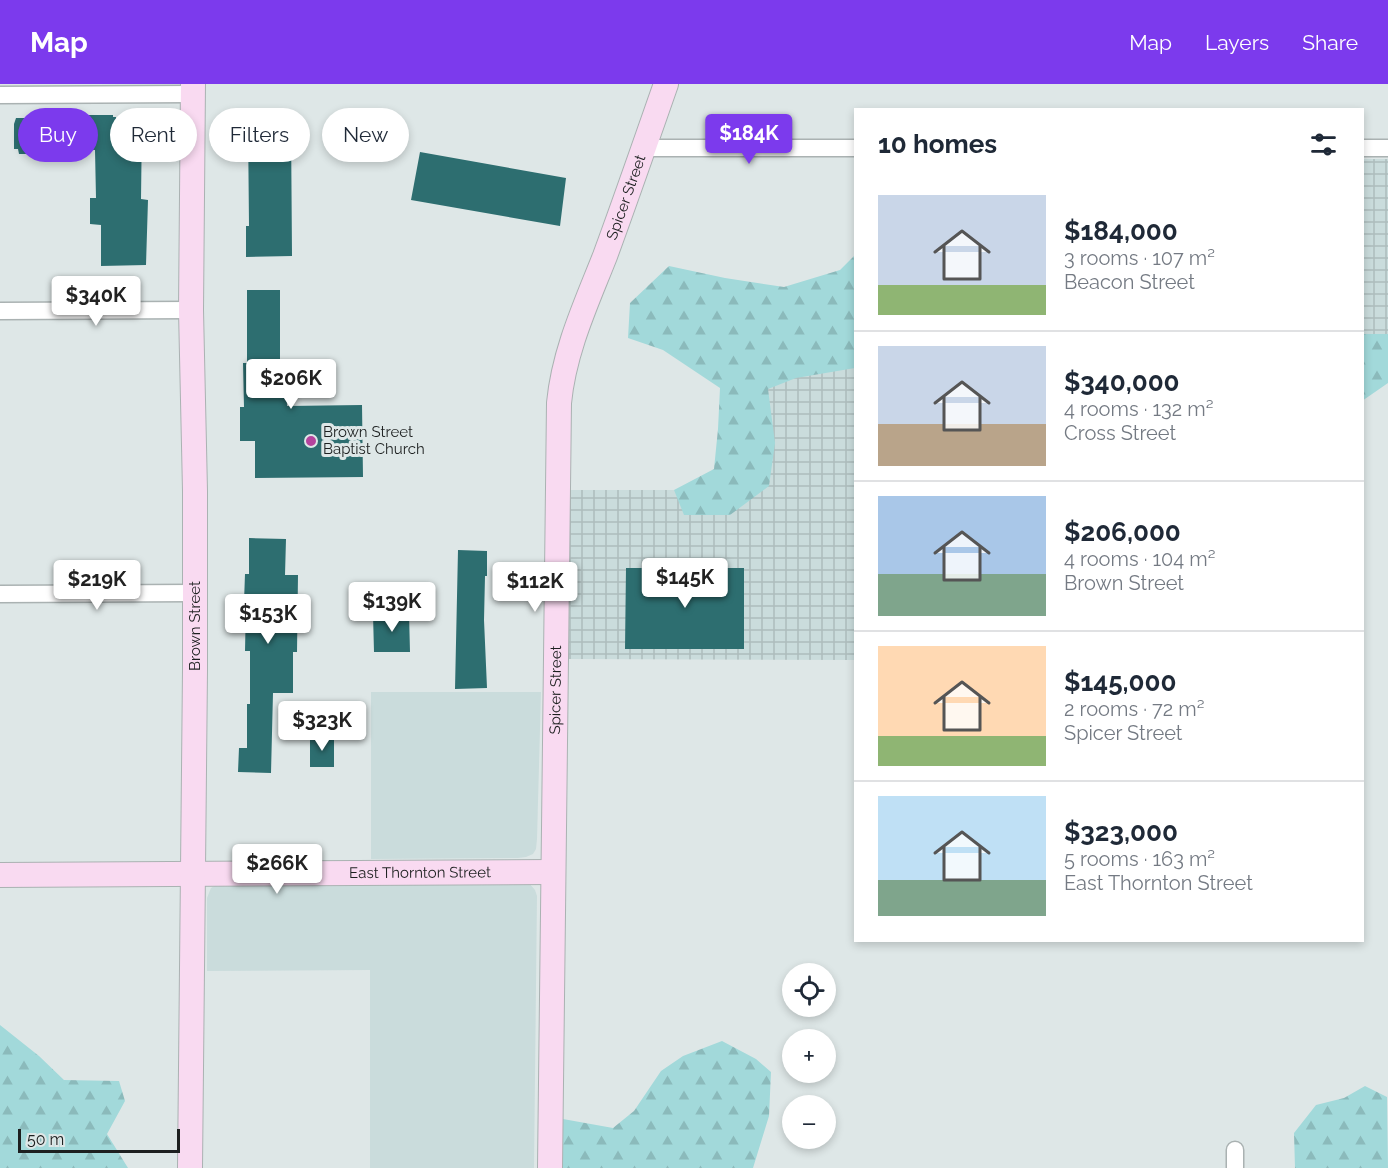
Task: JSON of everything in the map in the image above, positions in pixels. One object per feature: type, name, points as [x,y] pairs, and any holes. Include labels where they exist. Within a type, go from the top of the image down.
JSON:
[{"type":"main road","name":"Spicer Street","points":[[550,1168],[556,775],[556,522],[561,381],[572,341],[666,84]]},
{"type":"main road","name":"Brown Street","points":[[190,1168],[195,491],[191,310],[193,89]]},
{"type":"main road","name":"East Thornton Street","points":[[0,875],[553,872]]},
{"type":"street","points":[[0,95],[193,89]]},
{"type":"street","points":[[644,148],[854,148]]},
{"type":"street","points":[[1364,148],[1388,148]]},
{"type":"street","points":[[0,311],[191,310]]},
{"type":"street","points":[[0,594],[194,593]]},
{"type":"street","points":[[1235,1150],[1235,1168]]},
{"type":"shaded area","points":[[1364,159],[1388,159],[1388,334],[1364,334]]},
{"type":"shaded area","points":[[752,350],[854,350],[854,660],[567,659],[569,490],[750,490]]},
{"type":"shaded area","points":[[371,692],[541,692],[537,839],[533,854],[518,858],[371,859]]},
{"type":"shaded area","points":[[529,883],[537,896],[534,1168],[370,1168],[370,970],[207,971],[207,898],[211,888],[218,884]]},
{"type":"green space","points":[[854,256],[854,368],[796,378],[768,389],[775,443],[769,486],[730,515],[684,515],[674,490],[714,469],[720,388],[663,350],[628,338],[630,303],[669,266],[784,287],[840,270]]},
{"type":"green space","points":[[1364,334],[1388,334],[1388,383],[1364,400]]},
{"type":"green space","points":[[0,1025],[39,1056],[64,1080],[119,1081],[125,1101],[107,1134],[128,1168],[0,1168]]},
{"type":"green space","points":[[722,1041],[756,1059],[771,1072],[769,1116],[753,1168],[562,1168],[563,1119],[613,1128],[634,1111],[661,1071],[683,1056]]},
{"type":"green space","points":[[1365,1086],[1387,1097],[1388,1168],[1295,1168],[1294,1133],[1316,1105],[1344,1098]]},
{"type":"building","points":[[98,115],[110,115],[110,162],[141,162],[141,199],[148,200],[146,265],[101,266],[101,225],[90,224],[90,198],[96,198]]},
{"type":"building","points":[[18,118],[18,149],[14,149],[14,124]]},
{"type":"building","points":[[420,152],[566,178],[560,226],[411,200]]},
{"type":"building","points":[[248,162],[291,162],[292,256],[246,257],[246,226],[249,226]]},
{"type":"building","points":[[247,290],[280,290],[280,362],[286,362],[287,406],[362,405],[363,477],[255,478],[255,441],[240,441],[240,407],[244,407],[243,363],[247,363]]},
{"type":"building","points":[[249,538],[286,539],[285,575],[298,575],[297,652],[293,652],[293,693],[273,693],[271,773],[238,772],[239,748],[247,748],[247,704],[250,704],[250,651],[245,651],[246,602],[244,602],[245,574],[249,574]]},
{"type":"building","points":[[458,550],[487,551],[484,620],[487,688],[455,689]]},
{"type":"building","points":[[626,568],[744,568],[744,649],[625,649]]},
{"type":"building","points":[[409,613],[410,652],[374,652],[373,614]]},
{"type":"building","points":[[310,737],[334,738],[334,767],[310,767]]},
{"type":"place","name":"Brown Street Baptist Church","points":[[311,441]]}]
